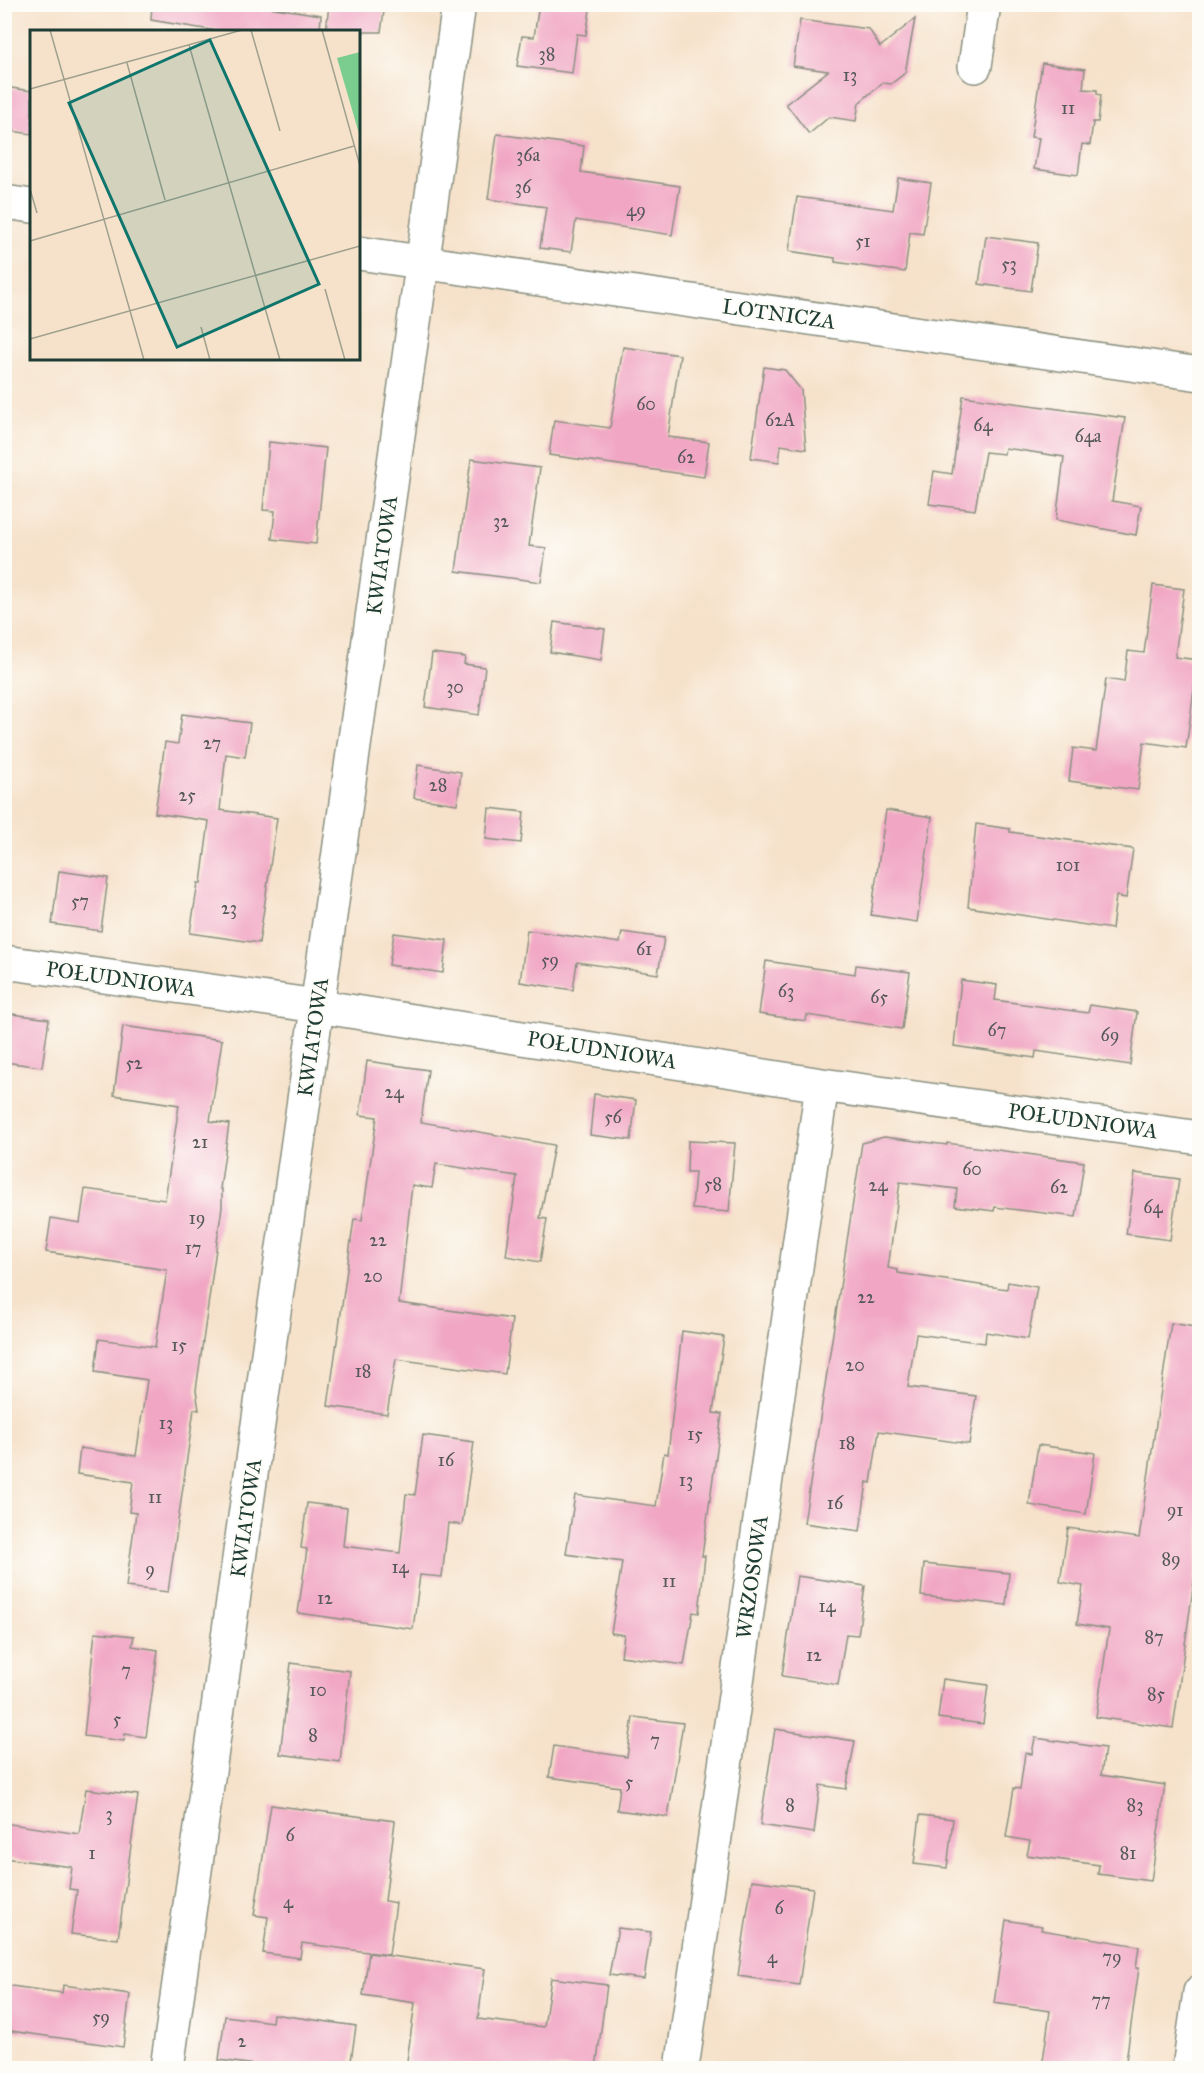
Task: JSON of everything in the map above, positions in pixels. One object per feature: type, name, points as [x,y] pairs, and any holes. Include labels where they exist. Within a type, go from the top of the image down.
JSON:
[{"type":"street","name":"KWIATOWA","points":[[167,2068],[459,4]]},
{"type":"street","points":[[975,66],[984,4]]},
{"type":"street","points":[[4,202],[30,206]]},
{"type":"street","name":"LOTNICZA","points":[[360,253],[1200,374]]},
{"type":"street","name":"POŁUDNIOWA","points":[[4,962],[317,1006],[822,1085],[1200,1138]]},
{"type":"street","name":"WRZOSOWA","points":[[682,2068],[822,1085]]},
{"type":"street","points":[[1189,2068],[1200,1992]]},
{"type":"building","points":[[152,4],[248,4],[321,15],[320,30],[211,30],[151,20]]},
{"type":"building","points":[[329,4],[385,4],[381,32],[326,30]]},
{"type":"building","points":[[539,4],[591,4],[586,35],[577,34],[572,73],[517,66],[522,36],[534,37]]},
{"type":"building","points":[[915,19],[905,73],[891,84],[882,83],[859,103],[856,121],[829,117],[809,134],[786,104],[828,71],[793,66],[800,20],[869,29],[880,47]]},
{"type":"building","points":[[1042,63],[1085,69],[1083,89],[1097,90],[1097,94],[1101,95],[1098,122],[1093,122],[1090,145],[1082,144],[1078,175],[1034,169],[1039,138],[1031,137]]},
{"type":"building","points":[[4,87],[30,91],[30,134],[4,130]]},
{"type":"building","points":[[497,134],[584,146],[581,172],[680,186],[672,235],[576,220],[571,252],[540,248],[546,207],[488,199]]},
{"type":"building","points":[[898,178],[931,183],[923,234],[910,232],[905,272],[835,262],[835,258],[789,251],[797,197],[893,210]]},
{"type":"building","points":[[986,236],[1038,243],[1031,291],[979,284]]},
{"type":"building","points":[[623,347],[680,355],[668,437],[709,442],[704,477],[549,455],[554,420],[610,428]]},
{"type":"building","points":[[764,367],[785,370],[801,390],[806,449],[781,445],[779,462],[751,458]]},
{"type":"building","points":[[963,396],[1125,418],[1112,501],[1141,506],[1136,535],[1056,520],[1064,457],[1005,448],[1004,454],[985,452],[975,510],[929,504],[934,471],[952,474]]},
{"type":"building","points":[[269,442],[326,448],[316,544],[272,539],[275,511],[263,510]]},
{"type":"building","points":[[471,459],[540,468],[529,546],[546,548],[541,582],[456,571]]},
{"type":"building","points":[[1153,585],[1184,589],[1175,657],[1198,660],[1186,748],[1144,742],[1138,790],[1069,781],[1073,748],[1096,751],[1106,679],[1124,682],[1128,651],[1144,653]]},
{"type":"building","points":[[554,622],[605,629],[601,660],[550,652]]},
{"type":"building","points":[[432,653],[465,657],[464,664],[485,667],[479,715],[425,707]]},
{"type":"building","points":[[182,714],[250,723],[245,757],[226,754],[220,810],[277,818],[259,943],[190,933],[198,883],[201,883],[209,821],[155,813],[165,742],[178,744]]},
{"type":"building","points":[[418,765],[461,772],[457,804],[414,798]]},
{"type":"building","points":[[489,808],[524,812],[521,843],[486,839]]},
{"type":"building","points":[[886,810],[932,817],[917,922],[871,915]]},
{"type":"building","points":[[976,824],[1010,829],[1010,832],[1133,849],[1126,898],[1116,896],[1112,929],[968,907]]},
{"type":"building","points":[[59,871],[108,878],[101,931],[52,924]]},
{"type":"building","points":[[527,930],[620,943],[622,932],[664,938],[658,974],[577,962],[573,990],[520,982]]},
{"type":"building","points":[[394,933],[447,940],[443,973],[389,965]]},
{"type":"building","points":[[766,961],[855,974],[856,965],[910,972],[902,1029],[807,1015],[806,1021],[759,1014]]},
{"type":"building","points":[[961,980],[997,985],[995,1000],[1088,1013],[1090,1005],[1137,1012],[1130,1065],[1036,1051],[1035,1058],[954,1046]]},
{"type":"building","points":[[4,1013],[49,1019],[42,1067],[4,1062]]},
{"type":"building","points":[[123,1026],[222,1040],[210,1121],[229,1124],[220,1189],[222,1189],[222,1207],[196,1390],[199,1410],[194,1409],[168,1592],[126,1587],[136,1513],[129,1512],[133,1482],[77,1474],[80,1448],[136,1456],[147,1380],[95,1372],[99,1339],[155,1347],[167,1270],[46,1252],[51,1218],[80,1223],[85,1189],[165,1200],[179,1105],[114,1095]]},
{"type":"building","points":[[367,1061],[428,1070],[421,1122],[554,1145],[540,1218],[547,1219],[540,1262],[506,1256],[517,1176],[436,1164],[432,1188],[412,1185],[399,1303],[512,1319],[505,1374],[396,1359],[387,1414],[328,1406],[354,1219],[362,1220],[377,1117],[360,1115]]},
{"type":"building","points":[[594,1094],[636,1100],[631,1140],[590,1135]]},
{"type":"building","points":[[884,1137],[947,1145],[947,1143],[1084,1162],[1076,1217],[995,1207],[994,1211],[955,1206],[957,1189],[900,1182],[888,1268],[898,1270],[898,1273],[1007,1289],[1008,1282],[1037,1287],[1028,1339],[986,1332],[985,1343],[916,1334],[908,1387],[976,1396],[969,1444],[879,1431],[871,1483],[867,1482],[860,1531],[804,1523],[862,1143]]},
{"type":"building","points":[[688,1141],[735,1143],[729,1212],[692,1209],[695,1172],[687,1172]]},
{"type":"building","points":[[1135,1173],[1179,1179],[1170,1240],[1126,1234]]},
{"type":"building","points":[[1171,1323],[1200,1328],[1200,1540],[1173,1728],[1096,1717],[1109,1629],[1077,1624],[1083,1586],[1060,1582],[1068,1528],[1139,1538]]},
{"type":"building","points":[[682,1331],[724,1337],[713,1413],[722,1414],[702,1556],[705,1556],[699,1613],[693,1612],[684,1665],[621,1656],[624,1635],[611,1633],[622,1562],[566,1554],[575,1495],[656,1506],[664,1453],[668,1454]]},
{"type":"building","points":[[423,1435],[474,1442],[462,1525],[448,1523],[442,1577],[420,1575],[413,1629],[298,1613],[307,1549],[301,1548],[307,1503],[347,1508],[343,1546],[400,1553],[406,1494],[415,1495]]},
{"type":"building","points":[[1038,1445],[1095,1453],[1086,1514],[1029,1505]]},
{"type":"building","points":[[924,1564],[1009,1573],[1006,1605],[921,1596]]},
{"type":"building","points":[[797,1576],[865,1586],[858,1635],[846,1634],[838,1685],[782,1676]]},
{"type":"building","points":[[95,1632],[134,1636],[132,1646],[158,1650],[146,1737],[125,1734],[124,1741],[84,1736]]},
{"type":"building","points":[[291,1663],[350,1671],[340,1762],[280,1754]]},
{"type":"building","points":[[943,1679],[988,1685],[983,1724],[938,1718]]},
{"type":"building","points":[[633,1717],[683,1723],[668,1817],[617,1810],[620,1787],[549,1777],[554,1746],[627,1757]]},
{"type":"building","points":[[775,1729],[855,1741],[846,1789],[820,1785],[814,1833],[760,1825]]},
{"type":"building","points":[[1035,1738],[1105,1748],[1101,1775],[1165,1785],[1151,1881],[1098,1874],[1099,1865],[1027,1855],[1030,1841],[1006,1837],[1014,1788],[1020,1789],[1025,1753],[1032,1754]]},
{"type":"building","points":[[86,1789],[138,1795],[118,1939],[71,1934],[77,1890],[69,1889],[72,1867],[4,1858],[4,1823],[79,1834]]},
{"type":"building","points":[[271,1805],[395,1821],[385,1901],[396,1903],[389,1955],[302,1943],[300,1958],[263,1953],[268,1917],[254,1915]]},
{"type":"building","points":[[920,1815],[953,1819],[947,1868],[914,1864]]},
{"type":"building","points":[[752,1880],[813,1888],[799,1985],[738,1976]]},
{"type":"building","points":[[1006,1920],[1042,1926],[1041,1930],[1139,1946],[1136,1968],[1139,1968],[1125,2068],[1042,2068],[1050,2011],[994,2003]]},
{"type":"building","points":[[618,1928],[651,1932],[644,1979],[609,1975]]},
{"type":"building","points":[[369,1953],[485,1969],[478,2019],[544,2027],[551,1978],[607,1985],[596,2068],[406,2068],[415,2003],[363,1995]]},
{"type":"building","points":[[4,1985],[62,1993],[63,1985],[130,1994],[123,2047],[4,2030]]},
{"type":"building","points":[[273,2014],[356,2026],[350,2068],[277,2068],[219,2060],[225,2016],[272,2022]]}]
